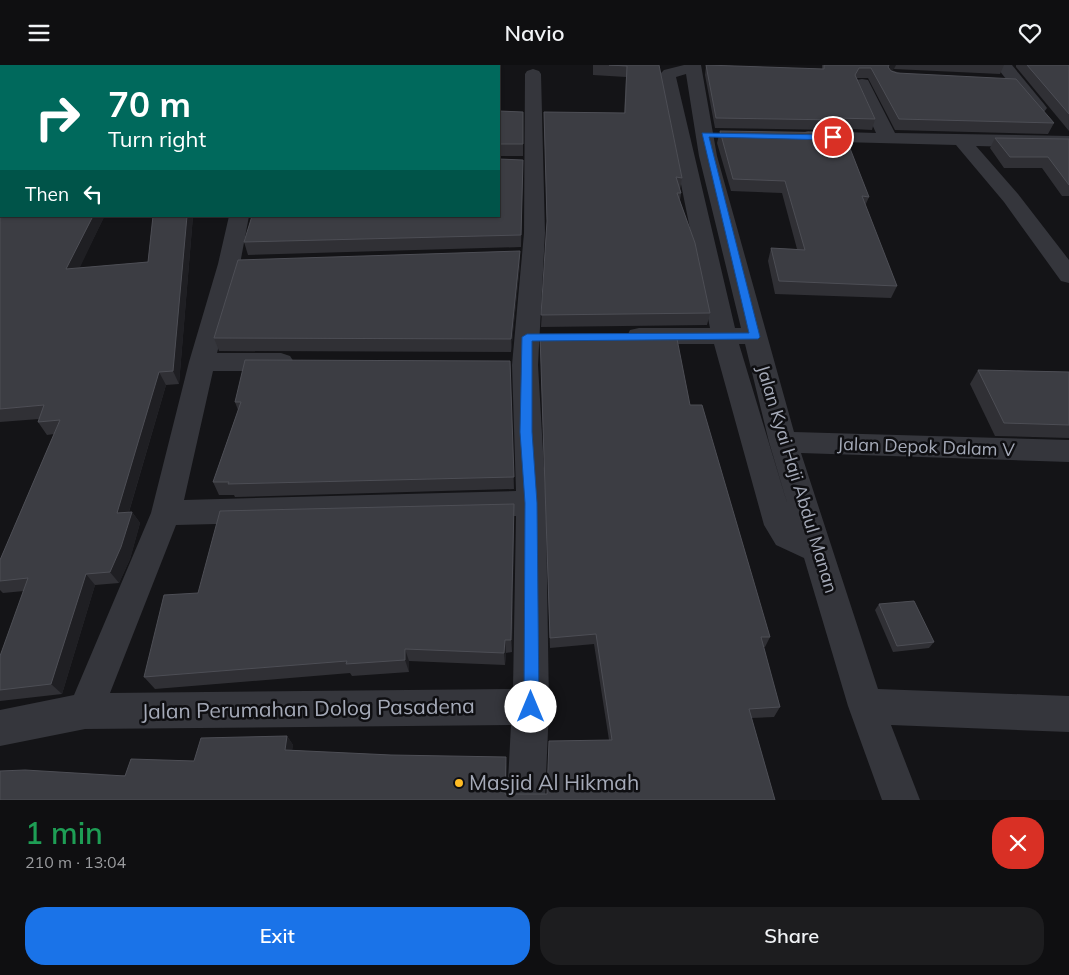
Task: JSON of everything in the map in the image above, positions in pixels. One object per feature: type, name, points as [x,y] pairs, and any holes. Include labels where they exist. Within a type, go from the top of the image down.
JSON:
[{"type":"street","name":"Jalan Kyai Haji Abdul Manan","points":[[693,67],[714,135],[755,337],[783,442],[866,706],[901,800]]},
{"type":"street","points":[[693,67],[667,75],[724,337],[778,525],[786,536],[816,550]]},
{"type":"street","points":[[1001,73],[1016,82],[1067,142]]},
{"type":"street","points":[[526,800],[531,707],[531,503],[526,432],[524,255],[535,198],[524,164],[533,74]]},
{"type":"street","points":[[862,84],[888,138]]},
{"type":"street","points":[[791,137],[1067,142]]},
{"type":"street","points":[[961,140],[1010,198],[1069,276]]},
{"type":"street","points":[[85,711],[166,513],[202,362],[239,264],[239,217]]},
{"type":"street","points":[[613,337],[755,337]]},
{"type":"street","points":[[202,362],[300,362]]},
{"type":"street","name":"Jalan Depok Dalam V","points":[[783,442],[1069,451]]},
{"type":"street","points":[[166,513],[531,503]]},
{"type":"street","points":[[866,706],[1069,714]]},
{"type":"street","name":"Jalan Perumahan Dolog Pasadena","points":[[0,728],[85,711],[531,707]]},
{"type":"building","points":[[609,65],[659,65],[682,178],[676,177],[681,193],[677,193],[695,243],[710,313],[541,315],[547,221],[544,112],[625,113],[627,66]]},
{"type":"building","points":[[706,65],[824,69],[824,65],[889,65],[888,67],[891,71],[897,73],[1016,79],[1054,123],[899,119],[871,68],[859,68],[855,75],[875,119],[716,118]]},
{"type":"building","points":[[1027,65],[1069,65],[1069,114]]},
{"type":"building","points":[[500,111],[523,112],[523,144],[500,144]]},
{"type":"building","points":[[720,131],[844,133],[869,197],[862,196],[897,286],[779,281],[771,248],[805,250],[785,181],[733,179]]},
{"type":"building","points":[[995,138],[1069,139],[1069,185],[1048,157],[1010,157]]},
{"type":"building","points":[[500,159],[523,160],[521,235],[244,242],[252,217],[500,217]]},
{"type":"building","points":[[0,217],[92,217],[66,269],[148,262],[153,217],[187,217],[173,371],[159,372],[117,513],[132,512],[121,547],[110,572],[86,574],[51,684],[0,690],[0,656],[28,578],[0,581],[0,560],[60,420],[38,422],[44,405],[0,409]]},
{"type":"building","points":[[520,251],[511,339],[214,338],[238,260]]},
{"type":"building","points":[[676,334],[690,405],[702,405],[770,637],[761,637],[780,707],[749,709],[775,800],[0,800],[0,771],[25,770],[125,776],[131,759],[194,761],[201,738],[287,736],[285,750],[391,755],[506,757],[505,794],[547,794],[549,741],[612,740],[596,634],[550,638],[540,335]]},
{"type":"building","points":[[245,360],[510,361],[514,477],[228,484],[229,482],[213,482],[241,402],[235,402]]},
{"type":"building","points":[[978,370],[1069,372],[1069,425],[1004,423]]},
{"type":"building","points":[[514,504],[511,640],[505,640],[504,653],[405,649],[405,660],[346,664],[347,661],[144,677],[164,595],[198,593],[220,511]]},
{"type":"building","points":[[914,601],[934,642],[897,646],[879,604]]},
{"type":"place","name":"Masjid Al Hikmah","points":[[459,783]]},
{"type":"route","points":[[531,707],[531,503],[526,432],[525,363],[527,337],[755,337],[704,135],[833,137]]}]
